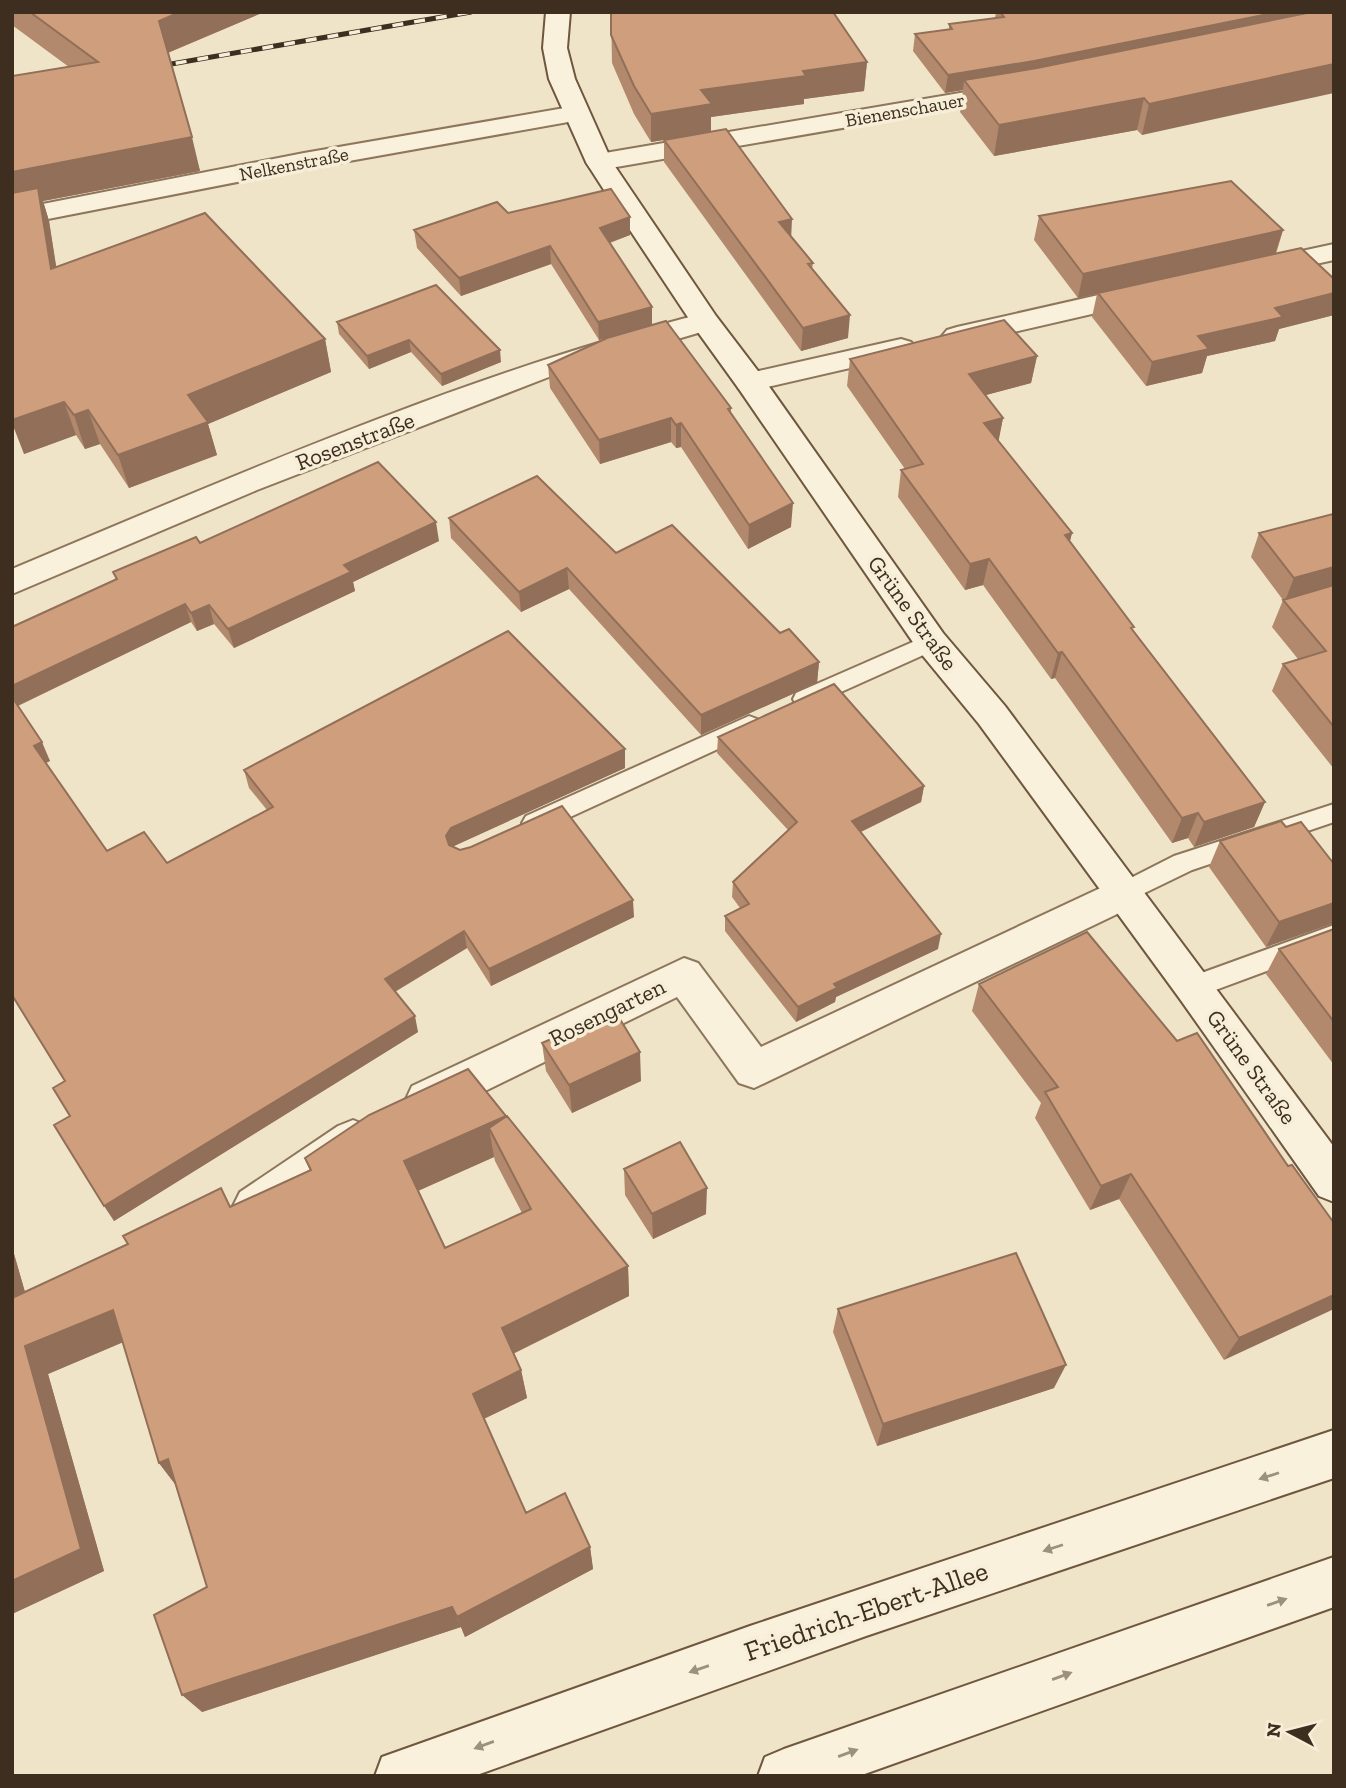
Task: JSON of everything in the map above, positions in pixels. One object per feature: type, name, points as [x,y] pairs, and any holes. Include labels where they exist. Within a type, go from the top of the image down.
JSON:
[{"type":"street","name":"Grüne Straße","points":[[558,12],[555,48],[562,79],[576,114],[599,162],[705,322],[750,382],[931,642],[992,715],[1194,986],[1334,1182]]},
{"type":"street","name":"Bienenschauer","points":[[599,162],[1031,89]]},
{"type":"street","name":"Nelkenstraße","points":[[12,218],[304,161],[576,114]]},
{"type":"street","points":[[1239,273],[1334,252]]},
{"type":"street","points":[[750,382],[1171,288]]},
{"type":"street","name":"Rosenstraße","points":[[12,582],[246,482],[543,368],[705,322]]},
{"type":"street","name":"Rosengarten","points":[[254,1206],[377,1123],[684,975],[754,1070],[1124,893]]},
{"type":"street","name":"Friedrich-Ebert-Allee","points":[[401,1776],[590,1707],[942,1585],[1334,1454]]},
{"type":"street","points":[[784,1776],[1334,1582]]},
{"type":"lane","points":[[514,831],[931,642]]},
{"type":"lane","points":[[1124,893],[1182,863],[1334,813]]},
{"type":"lane","points":[[1194,986],[1334,935]]},
{"type":"building","points":[[30,12],[180,12],[159,21],[192,137],[12,172],[12,76],[98,62]]},
{"type":"building","points":[[611,12],[833,12],[867,62],[803,71],[806,76],[701,90],[712,104],[651,114],[634,86],[611,35]]},
{"type":"building","points":[[1000,12],[1278,12],[1034,61],[948,75],[915,34],[952,29],[949,24],[1004,17]]},
{"type":"building","points":[[1312,12],[1334,12],[1334,64],[1149,104],[1144,98],[999,125],[964,80],[1037,68]]},
{"type":"building","points":[[726,129],[792,219],[779,222],[813,263],[808,264],[850,315],[803,328],[664,140]]},
{"type":"building","points":[[1231,181],[1283,230],[1083,274],[1039,216]]},
{"type":"building","points":[[38,188],[51,269],[205,213],[325,339],[188,395],[208,422],[118,455],[88,410],[74,415],[64,402],[12,420],[12,193]]},
{"type":"building","points":[[611,189],[630,217],[600,228],[652,307],[598,322],[550,246],[459,278],[414,230],[497,202],[508,213]]},
{"type":"building","points":[[1301,248],[1334,279],[1334,293],[1275,308],[1283,317],[1198,336],[1209,349],[1152,362],[1098,293]]},
{"type":"building","points":[[436,285],[500,350],[441,374],[409,340],[367,356],[337,322]]},
{"type":"building","points":[[1004,320],[1037,356],[969,374],[1003,418],[984,423],[1072,533],[1065,535],[1134,627],[1131,628],[1265,802],[1204,822],[1198,813],[1182,818],[1062,652],[1058,653],[989,559],[970,564],[901,470],[923,464],[850,359]]},
{"type":"building","points":[[666,321],[731,408],[728,409],[793,503],[749,525],[681,423],[676,425],[671,418],[599,440],[548,365],[607,338]]},
{"type":"building","points":[[378,462],[436,522],[344,565],[351,572],[228,629],[209,605],[191,613],[185,604],[12,686],[12,627],[117,579],[113,572],[196,537],[200,543]]},
{"type":"building","points":[[537,476],[616,553],[672,525],[780,633],[789,629],[819,662],[701,715],[567,568],[519,592],[449,518]]},
{"type":"building","points":[[1333,514],[1334,567],[1294,578],[1259,533]]},
{"type":"building","points":[[1334,585],[1334,727],[1283,664],[1326,651],[1283,600]]},
{"type":"building","points":[[508,631],[625,749],[451,828],[446,836],[449,845],[460,850],[471,847],[562,806],[633,900],[489,969],[464,931],[385,979],[415,1016],[104,1206],[54,1125],[70,1116],[53,1088],[65,1081],[12,995],[12,697],[42,742],[34,746],[107,851],[144,832],[167,863],[273,807],[244,770]]},
{"type":"building","points":[[834,684],[924,786],[852,821],[941,934],[834,984],[837,988],[798,1007],[725,916],[749,904],[733,882],[797,822],[718,737]]},
{"type":"building","points":[[1281,821],[1286,827],[1301,822],[1334,864],[1334,903],[1279,922],[1220,841]]},
{"type":"building","points":[[1334,929],[1334,1022],[1279,949]]},
{"type":"building","points":[[1087,932],[1177,1041],[1197,1033],[1288,1166],[1292,1165],[1334,1223],[1334,1295],[1239,1338],[1131,1174],[1101,1186],[1045,1092],[1058,1087],[979,984]]},
{"type":"building","points":[[615,1011],[640,1052],[569,1085],[542,1043]]},
{"type":"building","points":[[468,1069],[506,1116],[404,1161],[445,1248],[531,1209],[489,1128],[507,1116],[628,1266],[502,1328],[521,1370],[473,1394],[526,1513],[565,1493],[590,1547],[457,1617],[452,1607],[182,1695],[154,1615],[207,1587],[168,1459],[159,1463],[113,1310],[25,1346],[81,1549],[12,1581],[12,1298],[128,1244],[123,1236],[221,1188],[230,1207],[311,1170],[305,1158],[369,1115]]},
{"type":"building","points":[[680,1142],[707,1188],[652,1214],[624,1169]]},
{"type":"building","points":[[1016,1253],[1066,1365],[883,1424],[838,1309]]},
{"type":"railway","points":[[154,67],[471,12]]}]
